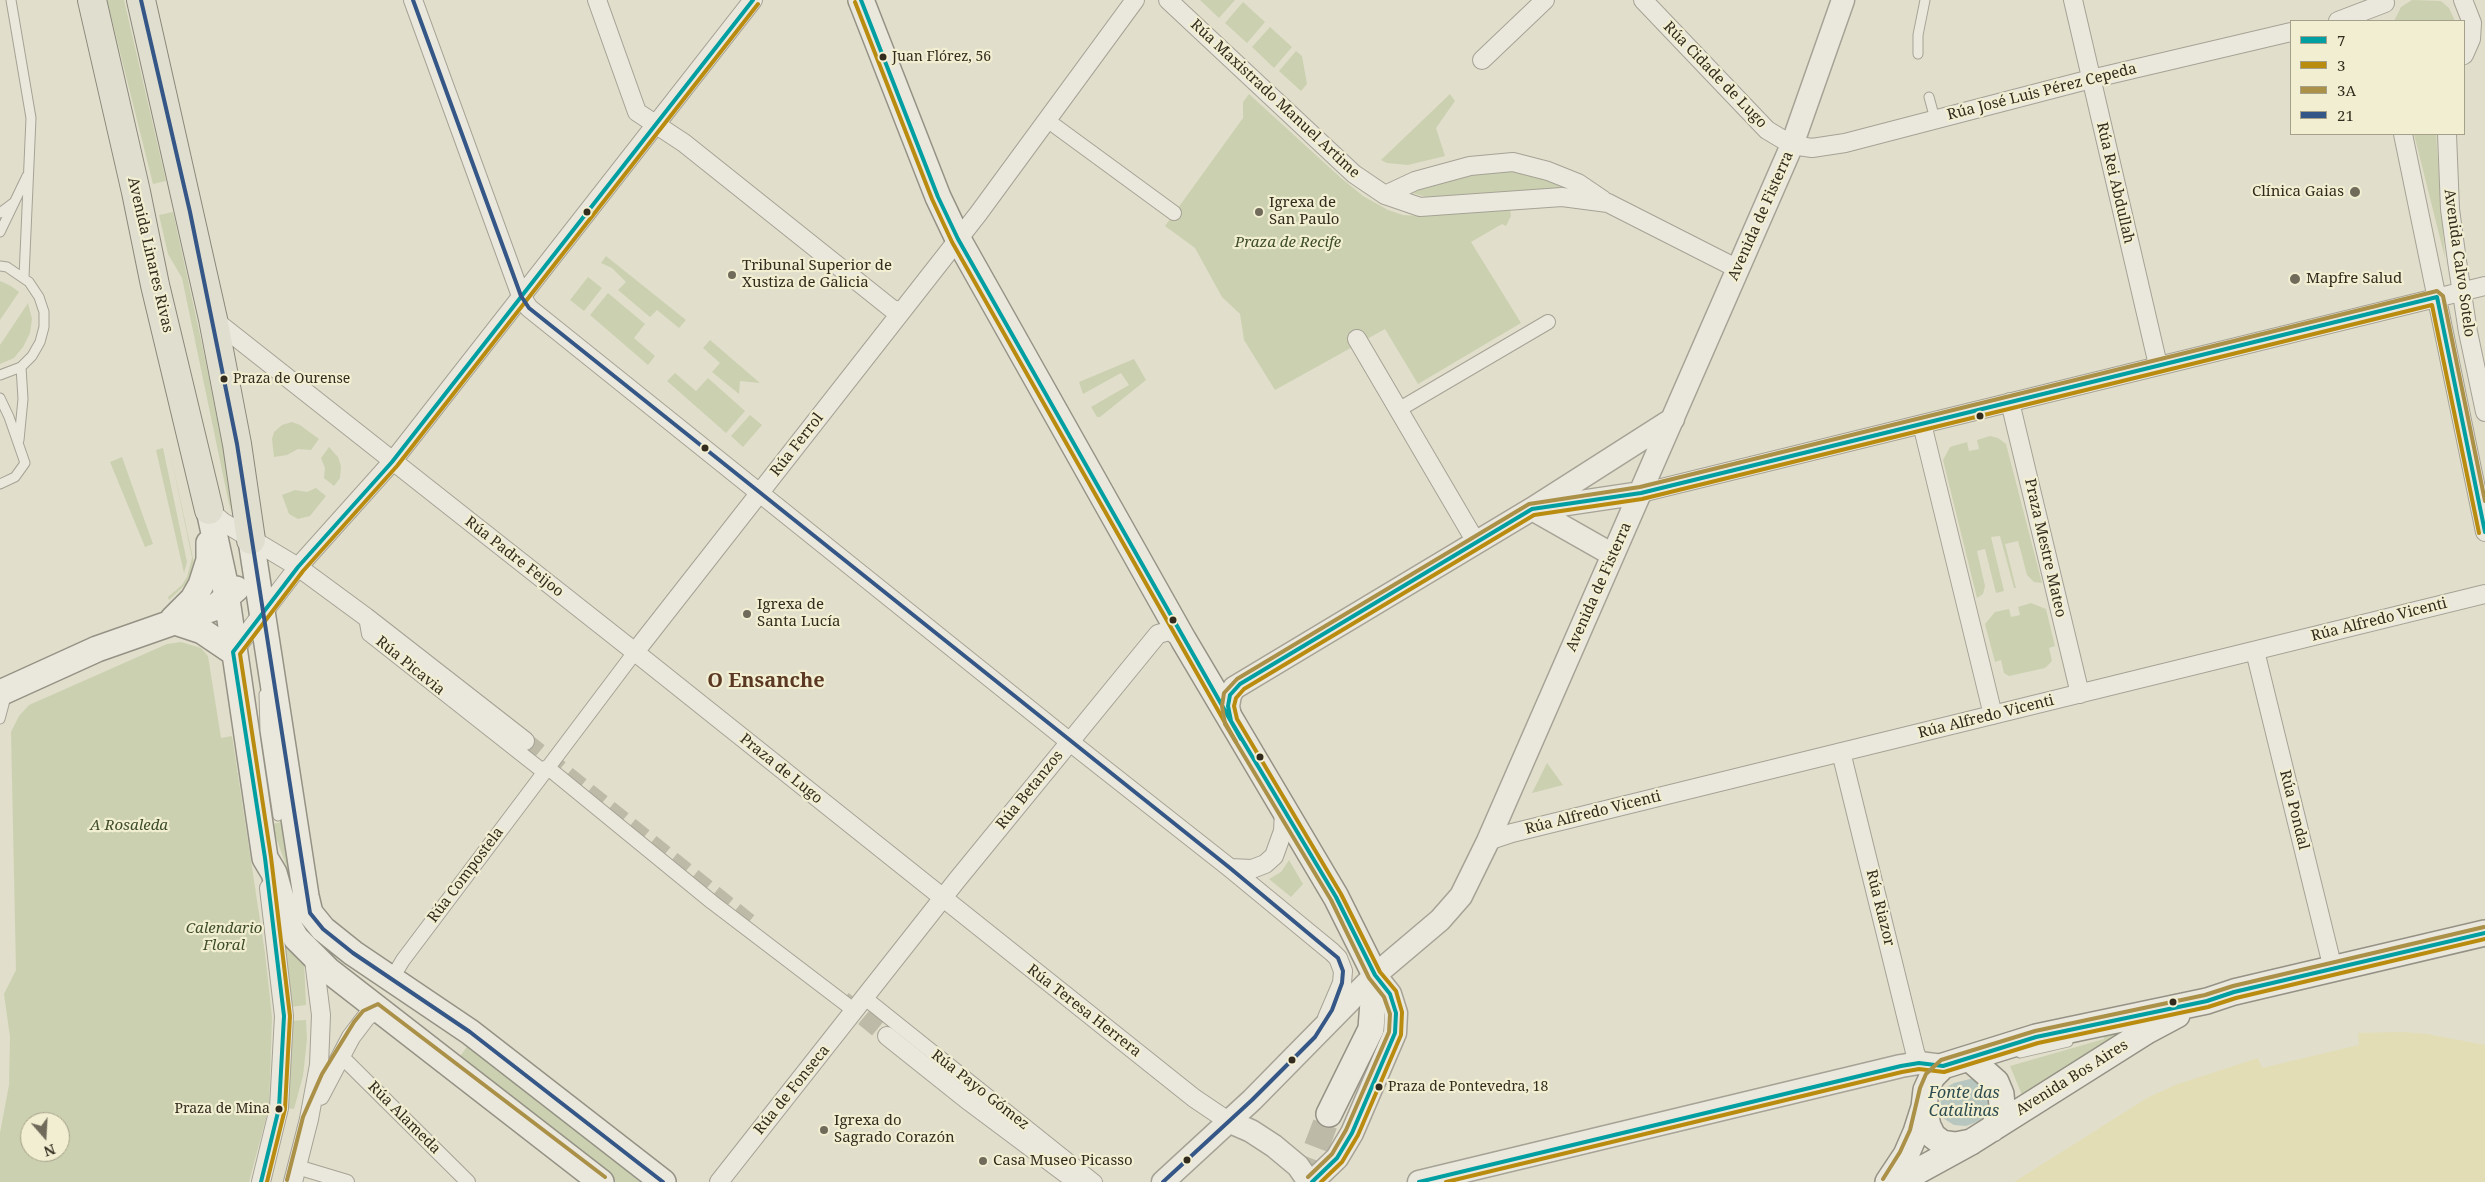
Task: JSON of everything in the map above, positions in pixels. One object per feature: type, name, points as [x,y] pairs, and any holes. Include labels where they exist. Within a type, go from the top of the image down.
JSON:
[{"type":"main road","name":"Avenida Linares Rivas","points":[[92,0],[136,192],[155,285],[209,510]]},
{"type":"main road","points":[[141,0],[213,319],[237,444],[308,907],[323,929],[390,980],[427,1002],[470,1032],[663,1182]]},
{"type":"main road","points":[[861,0],[938,197],[958,239],[1183,639],[1336,897],[1375,975],[1371,1029],[1329,1114]]},
{"type":"main road","points":[[209,510],[226,598],[265,858],[274,873],[289,926],[296,938],[314,958],[378,1010],[601,1182]]},
{"type":"main road","points":[[172,621],[193,598],[207,572],[209,560],[209,510]]},
{"type":"main road","points":[[4,691],[97,649],[172,621],[214,608],[237,588],[245,572],[252,540]]},
{"type":"main road","points":[[172,621],[202,631],[233,652]]},
{"type":"main road","name":"Avenida Bos Aires","points":[[1931,1065],[1977,1055],[2036,1037],[2207,1000],[2485,933]]},
{"type":"main road","name":"Avenida Bos Aires","points":[[1992,1129],[2147,1031],[2207,1000]]},
{"type":"main road","points":[[1898,1182],[1992,1129],[1999,1119],[2002,1106],[1996,1082],[1977,1055]]},
{"type":"main road","points":[[1888,1182],[1906,1155],[1916,1132],[1924,1107],[1926,1090],[1932,1077],[1931,1065]]},
{"type":"main road","points":[[1924,1107],[1928,1126],[1933,1136],[1942,1143],[1956,1145],[1971,1142]]},
{"type":"street","points":[[413,0],[521,296],[542,319],[1230,868],[1338,958],[1342,971],[1342,983],[1332,1010],[1315,1037]]},
{"type":"street","points":[[596,0],[638,112],[684,143],[892,309],[901,312]]},
{"type":"street","points":[[233,652],[298,567],[392,462],[753,0]]},
{"type":"street","name":"Rúa Ferrol","points":[[636,652],[958,239],[1135,0]]},
{"type":"street","name":"Rúa Maxistrado Manuel Artime","points":[[1168,0],[1354,174],[1385,195],[1420,206],[1562,197],[1608,203]]},
{"type":"street","points":[[1482,60],[1545,0]]},
{"type":"street","name":"Rúa Cidade de Lugo","points":[[1643,0],[1767,130],[1792,145]]},
{"type":"street","name":"Avenida de Fisterra","points":[[1163,1182],[1315,1037],[1375,975],[1451,909],[1471,877],[1792,145],[1843,0]]},
{"type":"street","name":"Rúa Rei Abdullah","points":[[2073,0],[2158,365]]},
{"type":"street","points":[[2341,20],[2386,2]]},
{"type":"street","points":[[2378,20],[2386,2]]},
{"type":"street","points":[[2465,53],[2471,39],[2471,8]]},
{"type":"street","name":"Rúa José Luis Pérez Cepeda","points":[[1792,145],[1812,148],[1845,143],[2090,79],[2290,32]]},
{"type":"street","points":[[1047,120],[1174,213]]},
{"type":"street","name":"Avenida Calvo Sotelo","points":[[2403,135],[2485,532]]},
{"type":"street","name":"Avenida Calvo Sotelo","points":[[2447,135],[2450,209],[2461,292],[2485,412]]},
{"type":"street","name":"Rúa Maxistrado Manuel Artime","points":[[1385,195],[1415,180],[1470,166],[1513,162],[1548,170],[1578,183],[1608,203],[1738,268]]},
{"type":"street","points":[[1532,509],[1641,493],[2485,286]]},
{"type":"street","points":[[213,319],[392,462]]},
{"type":"street","points":[[1398,410],[1548,322]]},
{"type":"street","points":[[1356,340],[1476,542]]},
{"type":"street","name":"Praza Mestre Mateo","points":[[2010,402],[2080,694]]},
{"type":"street","points":[[1231,721],[1228,706],[1234,688],[1532,509],[1673,419]]},
{"type":"street","points":[[1922,424],[1993,715]]},
{"type":"street","name":"Rúa Padre Feijoo","points":[[392,462],[636,652]]},
{"type":"street","points":[[1532,509],[1613,555]]},
{"type":"street","points":[[209,510],[223,522],[298,567],[366,617],[525,741]]},
{"type":"street","name":"Rúa Alfredo Vicenti","points":[[1488,841],[1500,835],[2485,594]]},
{"type":"street","name":"Rúa Picavia","points":[[366,617],[369,634],[545,769]]},
{"type":"street","name":"Rúa Betanzos","points":[[942,898],[1158,634],[1168,632],[1183,639]]},
{"type":"street","name":"Rúa Pondal","points":[[2255,651],[2333,969]]},
{"type":"street","points":[[636,652],[545,769],[712,902],[860,1005],[942,898]]},
{"type":"street","name":"Praza de Lugo","points":[[636,652],[942,898]]},
{"type":"street","name":"Rúa Riazor","points":[[1841,752],[1915,1052],[1931,1065]]},
{"type":"street","name":"Rúa Compostela","points":[[390,980],[545,769]]},
{"type":"street","points":[[1230,868],[1252,869],[1265,864],[1274,856],[1283,831],[1284,811]]},
{"type":"street","points":[[261,1182],[279,1108],[284,1016],[265,858]]},
{"type":"street","name":"Rúa Teresa Herrera","points":[[942,898],[1202,1105],[1228,1121]]},
{"type":"street","points":[[308,907],[321,1015],[319,1065],[309,1119],[295,1174],[347,1182]]},
{"type":"street","points":[[1228,1121],[1251,1131],[1274,1146],[1298,1166],[1311,1182],[1336,1158],[1352,1133],[1395,1034],[1396,1013],[1390,994],[1375,975]]},
{"type":"street","name":"Rúa de Fonseca","points":[[719,1182],[860,1005]]},
{"type":"street","name":"Rúa Payo Gómez","points":[[860,1005],[1095,1182]]},
{"type":"street","points":[[309,1119],[340,1055],[367,1016],[378,1010]]},
{"type":"street","name":"Rúa Payo Gómez","points":[[887,1036],[966,1099],[1077,1182]]},
{"type":"street","name":"Rúa Alameda","points":[[340,1055],[468,1182]]},
{"type":"street","points":[[1422,1182],[1931,1065]]},
{"type":"lane","points":[[12,0],[31,118],[24,277]]},
{"type":"lane","points":[[1918,54],[1918,35],[1925,0]]},
{"type":"lane","points":[[1929,97],[1935,120]]},
{"type":"lane","points":[[0,232],[29,174]]},
{"type":"lane","points":[[0,213],[15,201]]},
{"type":"lane","points":[[0,266],[7,267],[24,277],[39,297],[44,312],[44,327],[36,349],[21,366],[0,375]]},
{"type":"lane","points":[[19,443],[23,399],[21,366]]},
{"type":"lane","points":[[0,398],[19,443],[25,463],[15,477],[0,484]]},
{"type":"lane","points":[[270,661],[264,682],[265,730],[278,816]]},
{"type":"lane","points":[[0,719],[4,691]]},
{"type":"lane","points":[[1977,1055],[2015,1054],[2035,1051],[2090,1036]]},
{"type":"green space","points":[[107,0],[124,0],[166,181],[153,184]]},
{"type":"green space","points":[[1200,0],[1235,0],[1219,18]]},
{"type":"green space","points":[[2412,0],[2441,1],[2449,8],[2455,20],[2394,20],[2401,7]]},
{"type":"green space","points":[[1243,2],[1265,22],[1247,43],[1225,23]]},
{"type":"green space","points":[[1270,27],[1292,47],[1274,68],[1252,47]]},
{"type":"green space","points":[[1296,51],[1302,56],[1307,84],[1301,91],[1279,71]]},
{"type":"green space","name":"Praza de Recife","points":[[1249,94],[1341,178],[1363,196],[1388,210],[1403,215],[1419,216],[1510,208],[1511,216],[1506,226],[1502,224],[1471,242],[1521,323],[1418,384],[1385,329],[1275,390],[1244,340],[1240,314],[1222,297],[1195,248],[1165,226],[1243,118],[1243,102]]},
{"type":"green space","points":[[1450,94],[1455,101],[1436,128],[1445,156],[1408,165],[1387,163],[1381,160]]},
{"type":"green space","points":[[2414,135],[2436,135],[2445,258]]},
{"type":"green space","points":[[1498,171],[1536,172],[1591,197],[1561,188],[1426,197],[1409,192],[1457,177]]},
{"type":"green space","points":[[173,212],[234,503],[233,516],[182,278],[168,254],[159,215]]},
{"type":"green space","points":[[606,256],[686,320],[679,328],[657,310],[650,317],[618,290],[626,282],[612,268],[601,263]]},
{"type":"green space","points":[[588,277],[602,288],[584,311],[570,300]]},
{"type":"green space","points":[[0,281],[19,292],[0,320]]},
{"type":"green space","points":[[608,293],[645,324],[634,338],[655,356],[648,365],[590,315]]},
{"type":"green space","points":[[28,303],[32,319],[30,333],[23,347],[14,358],[0,364],[0,345]]},
{"type":"green space","points":[[710,340],[760,383],[740,381],[739,394],[712,372],[720,363],[703,348]]},
{"type":"green space","points":[[1134,359],[1146,380],[1100,417],[1097,417],[1091,407],[1129,385],[1121,373],[1083,394],[1079,382]]},
{"type":"green space","points":[[675,373],[696,391],[708,378],[745,411],[726,433],[667,381]]},
{"type":"green space","points":[[750,415],[762,425],[743,447],[731,436]]},
{"type":"green space","points":[[292,422],[300,425],[319,439],[311,450],[298,449],[287,455],[274,457],[272,439],[274,432],[282,425]]},
{"type":"green space","points":[[1990,436],[1998,438],[2006,444],[2042,583],[2034,582],[2027,575],[2018,541],[2005,544],[2016,588],[2014,588],[2000,536],[1991,537],[2004,591],[1996,593],[1985,549],[1977,551],[1985,586],[1983,594],[1977,598],[1943,460],[1950,447],[1967,442],[1969,451],[1979,449],[1977,440]]},
{"type":"green space","points":[[329,447],[338,457],[341,466],[340,478],[334,486],[324,478],[325,468],[321,458]]},
{"type":"green space","points":[[163,448],[187,562],[184,573],[156,450]]},
{"type":"green space","points":[[170,451],[194,563],[187,583],[169,600],[168,597],[182,585],[187,577],[192,558]]},
{"type":"green space","points":[[122,457],[153,544],[145,547],[110,462]]},
{"type":"green space","points":[[316,488],[326,496],[310,516],[298,519],[289,514],[282,495],[295,490],[307,492]]},
{"type":"green space","points":[[2031,603],[2046,609],[2055,646],[2049,648],[2052,661],[2045,668],[2009,676],[2004,673],[2001,660],[1995,662],[1985,624],[1995,612],[2009,609],[2011,617],[2020,615],[2018,607]]},
{"type":"green space","points":[[181,642],[201,648],[208,656],[221,738],[232,736],[265,953],[272,1017],[269,1107],[249,1182],[0,1182],[0,1133],[9,1085],[10,1037],[4,994],[16,970],[11,732],[19,716],[29,705],[167,644]]},
{"type":"green space","points":[[1547,763],[1563,785],[1532,793]]},
{"type":"green space","points":[[284,822],[300,921],[294,912],[286,865],[271,824]]},
{"type":"green space","points":[[1289,860],[1303,884],[1291,897],[1269,879],[1281,872]]},
{"type":"green space","points":[[283,939],[304,962],[306,1005],[290,1007]]},
{"type":"green space","points":[[306,1020],[307,1039],[303,1076],[294,1109],[287,1108],[289,1021]]},
{"type":"green space","points":[[2101,1029],[2126,1031],[2022,1095],[2010,1066],[2104,1039]]},
{"type":"green space","points":[[469,1044],[651,1182],[616,1182],[458,1059]]},
{"type":"sand","points":[[2403,1032],[2427,1034],[2485,1045],[2485,1182],[2014,1182],[2147,1098],[2175,1085],[2258,1058],[2262,1068],[2359,1045],[2358,1033]]},
{"type":"water","name":"Fonte das Catalinas","points":[[1974,1078],[1986,1085],[1991,1097],[1990,1108],[1982,1119],[1974,1123],[1966,1126],[1954,1125],[1943,1118],[1940,1097],[1945,1088],[1954,1083]]},
{"type":"tunnel","points":[[525,741],[752,925]]},
{"type":"tunnel","points":[[843,1000],[887,1036]]},
{"type":"tunnel","points":[[1303,1182],[1329,1114]]},
{"type":"transit line","name":"21","points":[[141,0],[190,212],[237,444],[310,913],[323,929],[353,953],[470,1032],[663,1182]]},
{"type":"transit line","name":"21","points":[[413,0],[521,296],[529,308],[1230,868],[1338,958],[1343,971],[1342,983],[1332,1010],[1315,1037],[1252,1100],[1163,1182]]},
{"type":"transit line","name":"7","points":[[261,1182],[279,1108],[284,1016],[265,858],[233,652],[298,567],[392,462],[753,0]]},
{"type":"transit line","name":"7","points":[[861,0],[938,197],[958,239],[1241,739]]},
{"type":"transit line","name":"3","points":[[855,2],[932,199],[952,242],[1236,742]]},
{"type":"transit line","name":"3","points":[[267,1182],[285,1109],[290,1016],[271,857],[240,654],[303,571],[397,466],[758,4]]},
{"type":"transit line","name":"3A","points":[[1308,1177],[1332,1154],[1346,1130],[1389,1032],[1390,1014],[1384,997],[1369,978],[1331,900],[1225,724],[1222,706],[1224,693],[1237,679],[1529,504],[1640,487],[2437,291],[2443,296],[2485,501]]},
{"type":"transit line","name":"7","points":[[1312,1182],[1337,1158],[1352,1133],[1395,1033],[1396,1013],[1390,994],[1375,975],[1336,897],[1231,721],[1228,706],[1230,695],[1240,684],[1532,509],[1641,493],[2437,297],[2485,532]]},
{"type":"transit line","name":"3","points":[[1321,1182],[1342,1162],[1358,1135],[1401,1035],[1402,1012],[1396,991],[1380,972],[1341,894],[1237,719],[1234,706],[1236,698],[1244,689],[1534,515],[1642,499],[2432,305],[2479,533]]},
{"type":"transit line","name":"3A","points":[[1883,1179],[1900,1152],[1910,1130],[1920,1088],[1926,1074],[1941,1060],[2035,1031],[2205,995],[2233,986],[2484,927]]},
{"type":"transit line","name":"7","points":[[1419,1182],[1901,1066],[1919,1063],[1943,1066],[2036,1037],[2207,1001],[2234,992],[2485,933]]},
{"type":"transit line","name":"3","points":[[1446,1182],[1902,1072],[1919,1069],[1944,1072],[2038,1043],[2208,1007],[2236,998],[2485,939]]},
{"type":"transit line","name":"3A","points":[[287,1180],[303,1117],[322,1074],[354,1022],[363,1011],[378,1004],[605,1177]]},
{"type":"place","name":"Juan Flórez, 56","points":[[883,57]]},
{"type":"place","name":"Clínica Gaias","points":[[2355,192]]},
{"type":"place","name":"Igrexa de San Paulo","points":[[1259,212]]},
{"type":"place","name":"Tribunal Superior de Xustiza de Galicia","points":[[732,275]]},
{"type":"place","name":"Mapfre Salud","points":[[2295,279]]},
{"type":"place","name":"Praza de Ourense","points":[[224,379]]},
{"type":"place","name":"Igrexa de Santa Lucía","points":[[747,614]]},
{"type":"place","name":"Praza de Pontevedra, 18","points":[[1379,1087]]},
{"type":"place","name":"Praza de Mina","points":[[279,1109]]},
{"type":"place","name":"Igrexa do Sagrado Corazón","points":[[824,1130]]},
{"type":"place","name":"Casa Museo Picasso","points":[[983,1161]]},
{"type":"district","name":"O Ensanche","points":[[766,681]]},
{"type":"park label","name":"A Rosaleda","points":[[129,826]]},
{"type":"park label","name":"Calendario Floral","points":[[224,938]]}]
